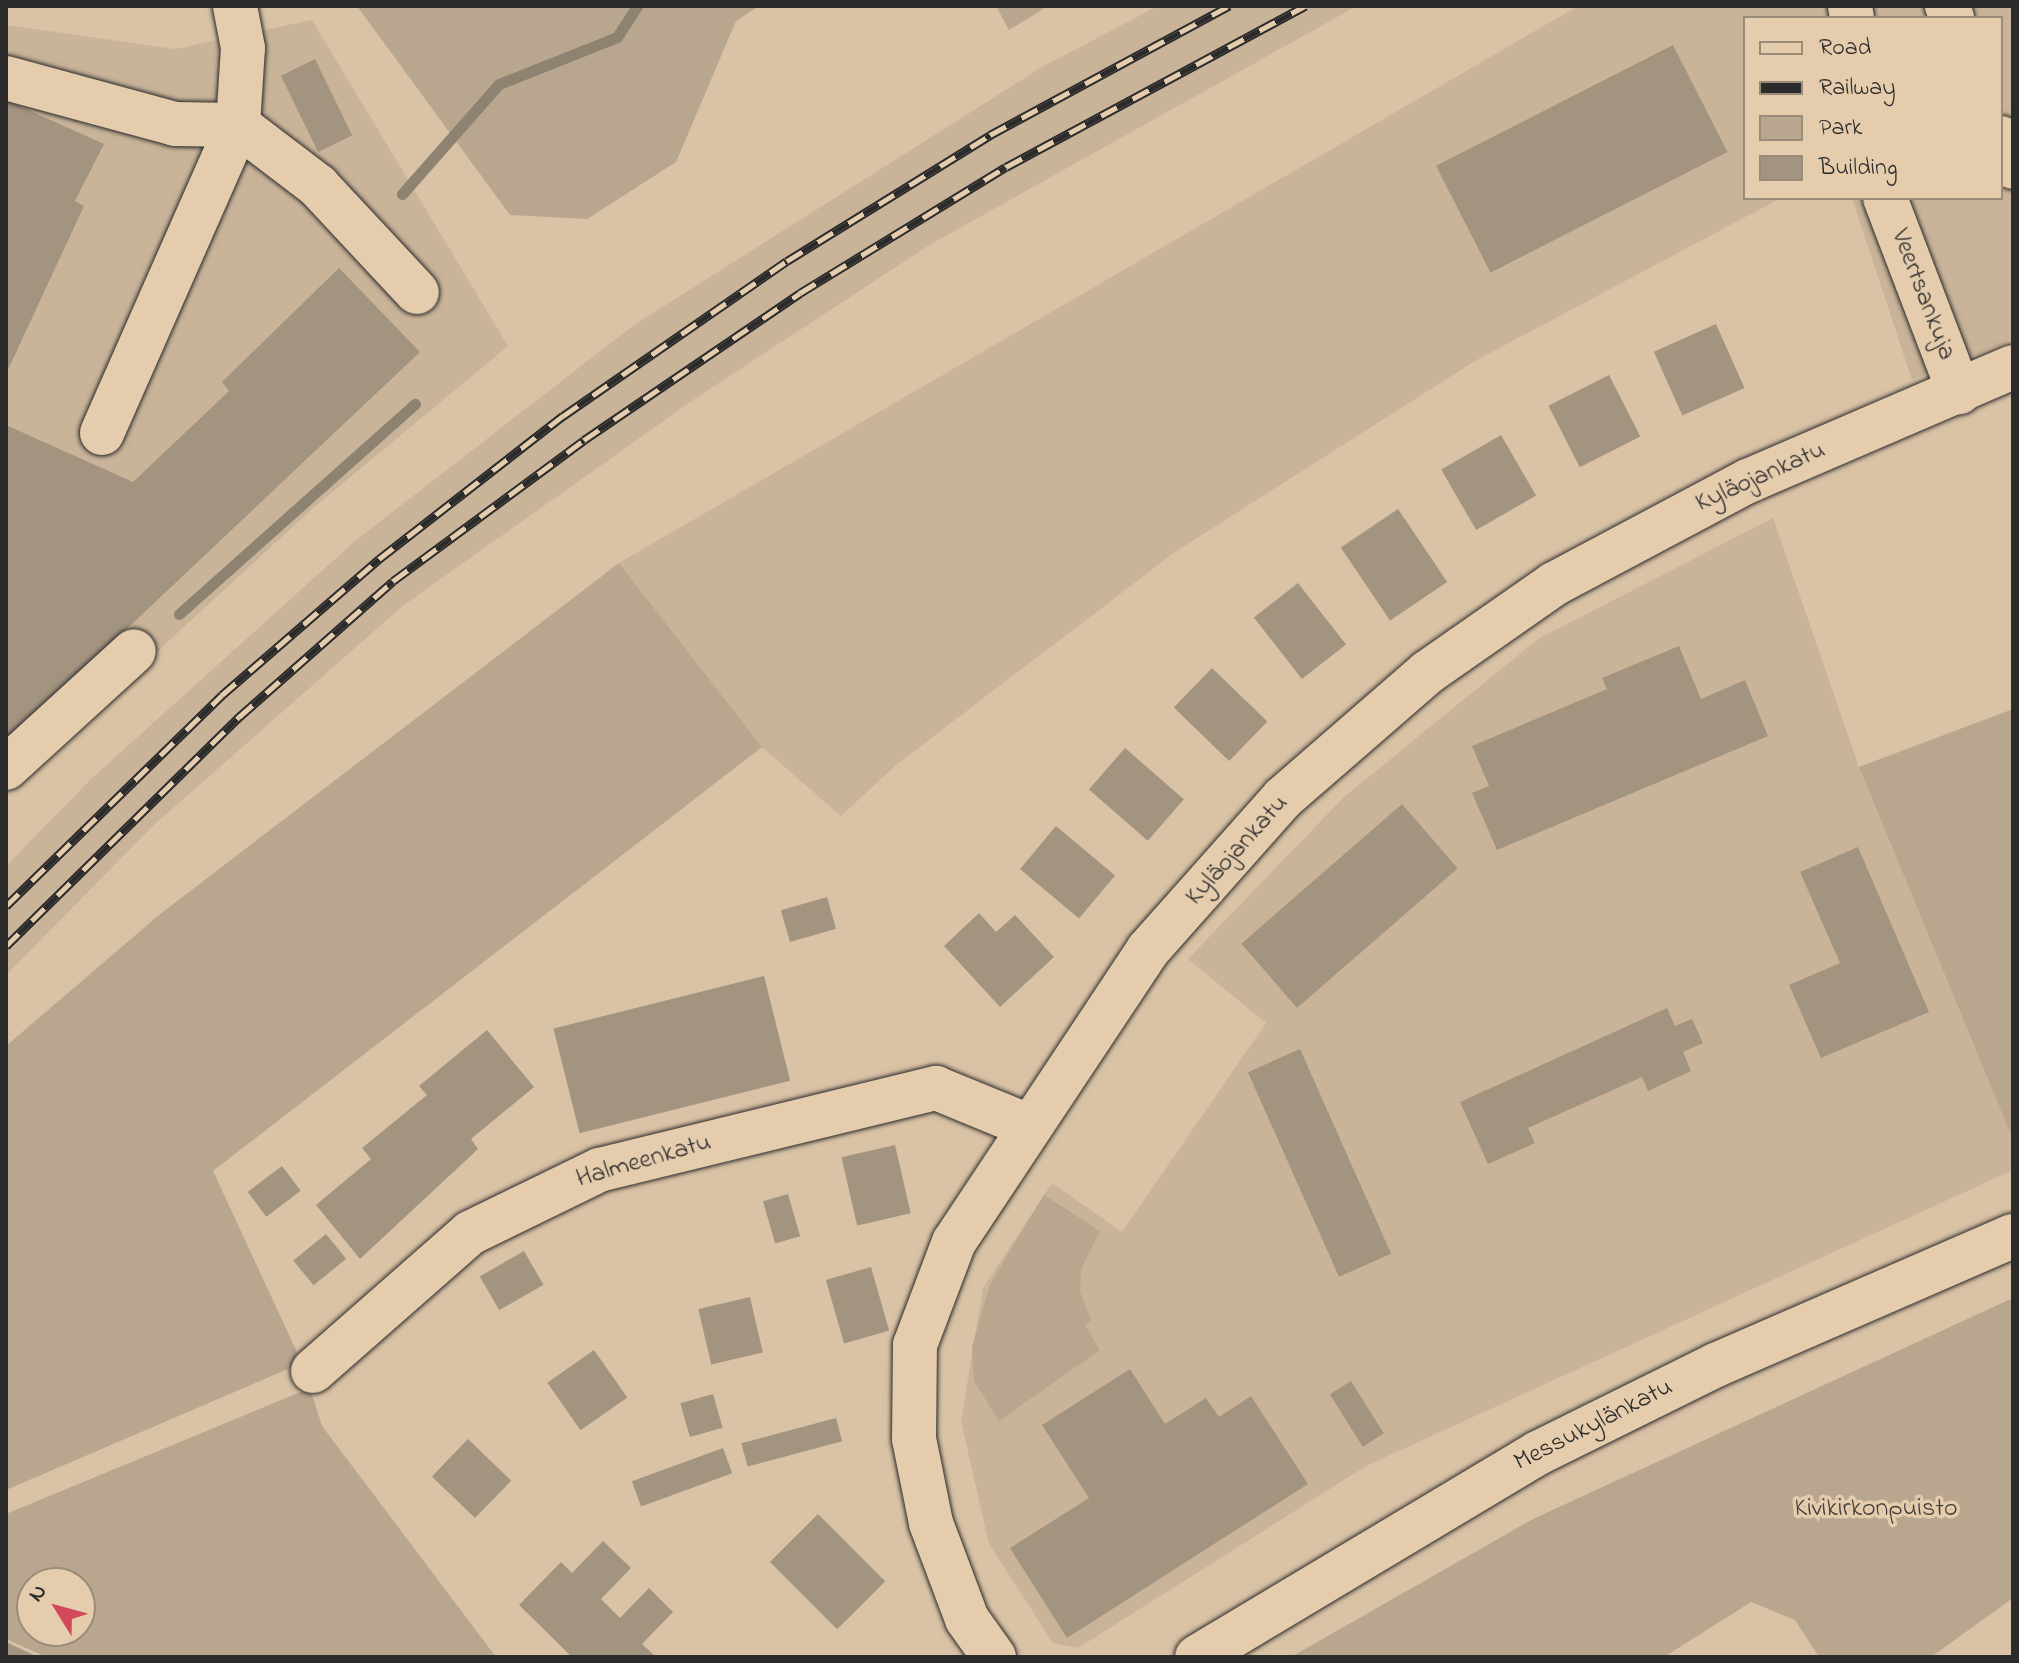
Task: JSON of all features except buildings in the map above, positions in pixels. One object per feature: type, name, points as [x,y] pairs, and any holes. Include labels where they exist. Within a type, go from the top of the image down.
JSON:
[{"type":"street","points":[[102,433],[238,125],[243,48],[235,6]]},
{"type":"street","points":[[6,78],[175,124],[238,125],[318,186],[417,292]]},
{"type":"street","points":[[2003,143],[2013,167]]},
{"type":"street","name":"Veertsankuja","points":[[1886,200],[1959,392]]},
{"type":"street","name":"Kyläojankatu","points":[[994,1657],[967,1619],[931,1523],[914,1439],[915,1345],[954,1242],[1026,1125],[1148,950],[1283,798],[1428,672],[1649,530],[2013,367]]},
{"type":"street","points":[[6,768],[134,651]]},
{"type":"street","name":"Halmeenkatu","points":[[313,1371],[470,1233],[599,1170],[936,1088],[1026,1125]]},
{"type":"street","name":"Messukylänkatu","points":[[1197,1657],[1549,1447],[2013,1236]]},
{"type":"shaded area","points":[[1158,6],[1357,6],[931,244],[696,398],[404,605],[156,823],[6,975],[6,866],[91,779],[355,541],[634,325],[1042,67]]},
{"type":"shaded area","points":[[1578,6],[2013,6],[2013,339],[1912,380],[1853,200],[2003,200],[2003,16],[1743,16],[1743,200],[1777,200],[1475,361],[1175,552],[896,765],[841,816],[762,747],[619,563]]},
{"type":"shaded area","points":[[312,20],[508,346],[312,509],[6,791],[6,25],[175,49]]},
{"type":"shaded area","points":[[1773,518],[1859,767],[2013,1140],[2013,1170],[1366,1466],[1078,1648],[1053,1643],[989,1544],[961,1421],[983,1288],[1052,1183],[1122,1232],[1266,1023],[1188,959],[1344,797],[1538,639]]},
{"type":"green space","points":[[357,6],[759,6],[736,21],[676,162],[587,219],[510,215]]},
{"type":"green space","points":[[996,6],[1048,6],[1009,30]]},
{"type":"green space","points":[[619,563],[762,747],[213,1171],[302,1363],[6,1490],[6,1046],[159,915]]},
{"type":"green space","points":[[2013,709],[2013,1140],[1859,767]]},
{"type":"green space","points":[[1044,1195],[1100,1231],[1081,1269],[1080,1292],[1091,1320],[1085,1325],[1100,1350],[999,1421],[974,1381],[972,1347],[990,1284]]},
{"type":"green space","name":"Kivikirkonpuisto","points":[[2013,1298],[2013,1598],[1931,1657],[1819,1657],[1795,1620],[1751,1602],[1664,1657],[1291,1657],[1533,1519]]},
{"type":"green space","points":[[310,1388],[322,1426],[496,1657],[46,1657],[24,1647],[96,1647],[96,1567],[16,1567],[16,1644],[6,1639],[6,1514]]},
{"type":"waterway","points":[[402,194],[499,84],[617,37],[637,6]]},
{"type":"waterway","points":[[179,614],[415,404]]},
{"type":"railway","points":[[6,906],[222,695],[379,559],[563,416],[787,261],[990,135],[1229,6]]},
{"type":"railway","points":[[6,946],[239,717],[393,581],[584,440],[800,293],[1006,167],[1305,6]]}]
